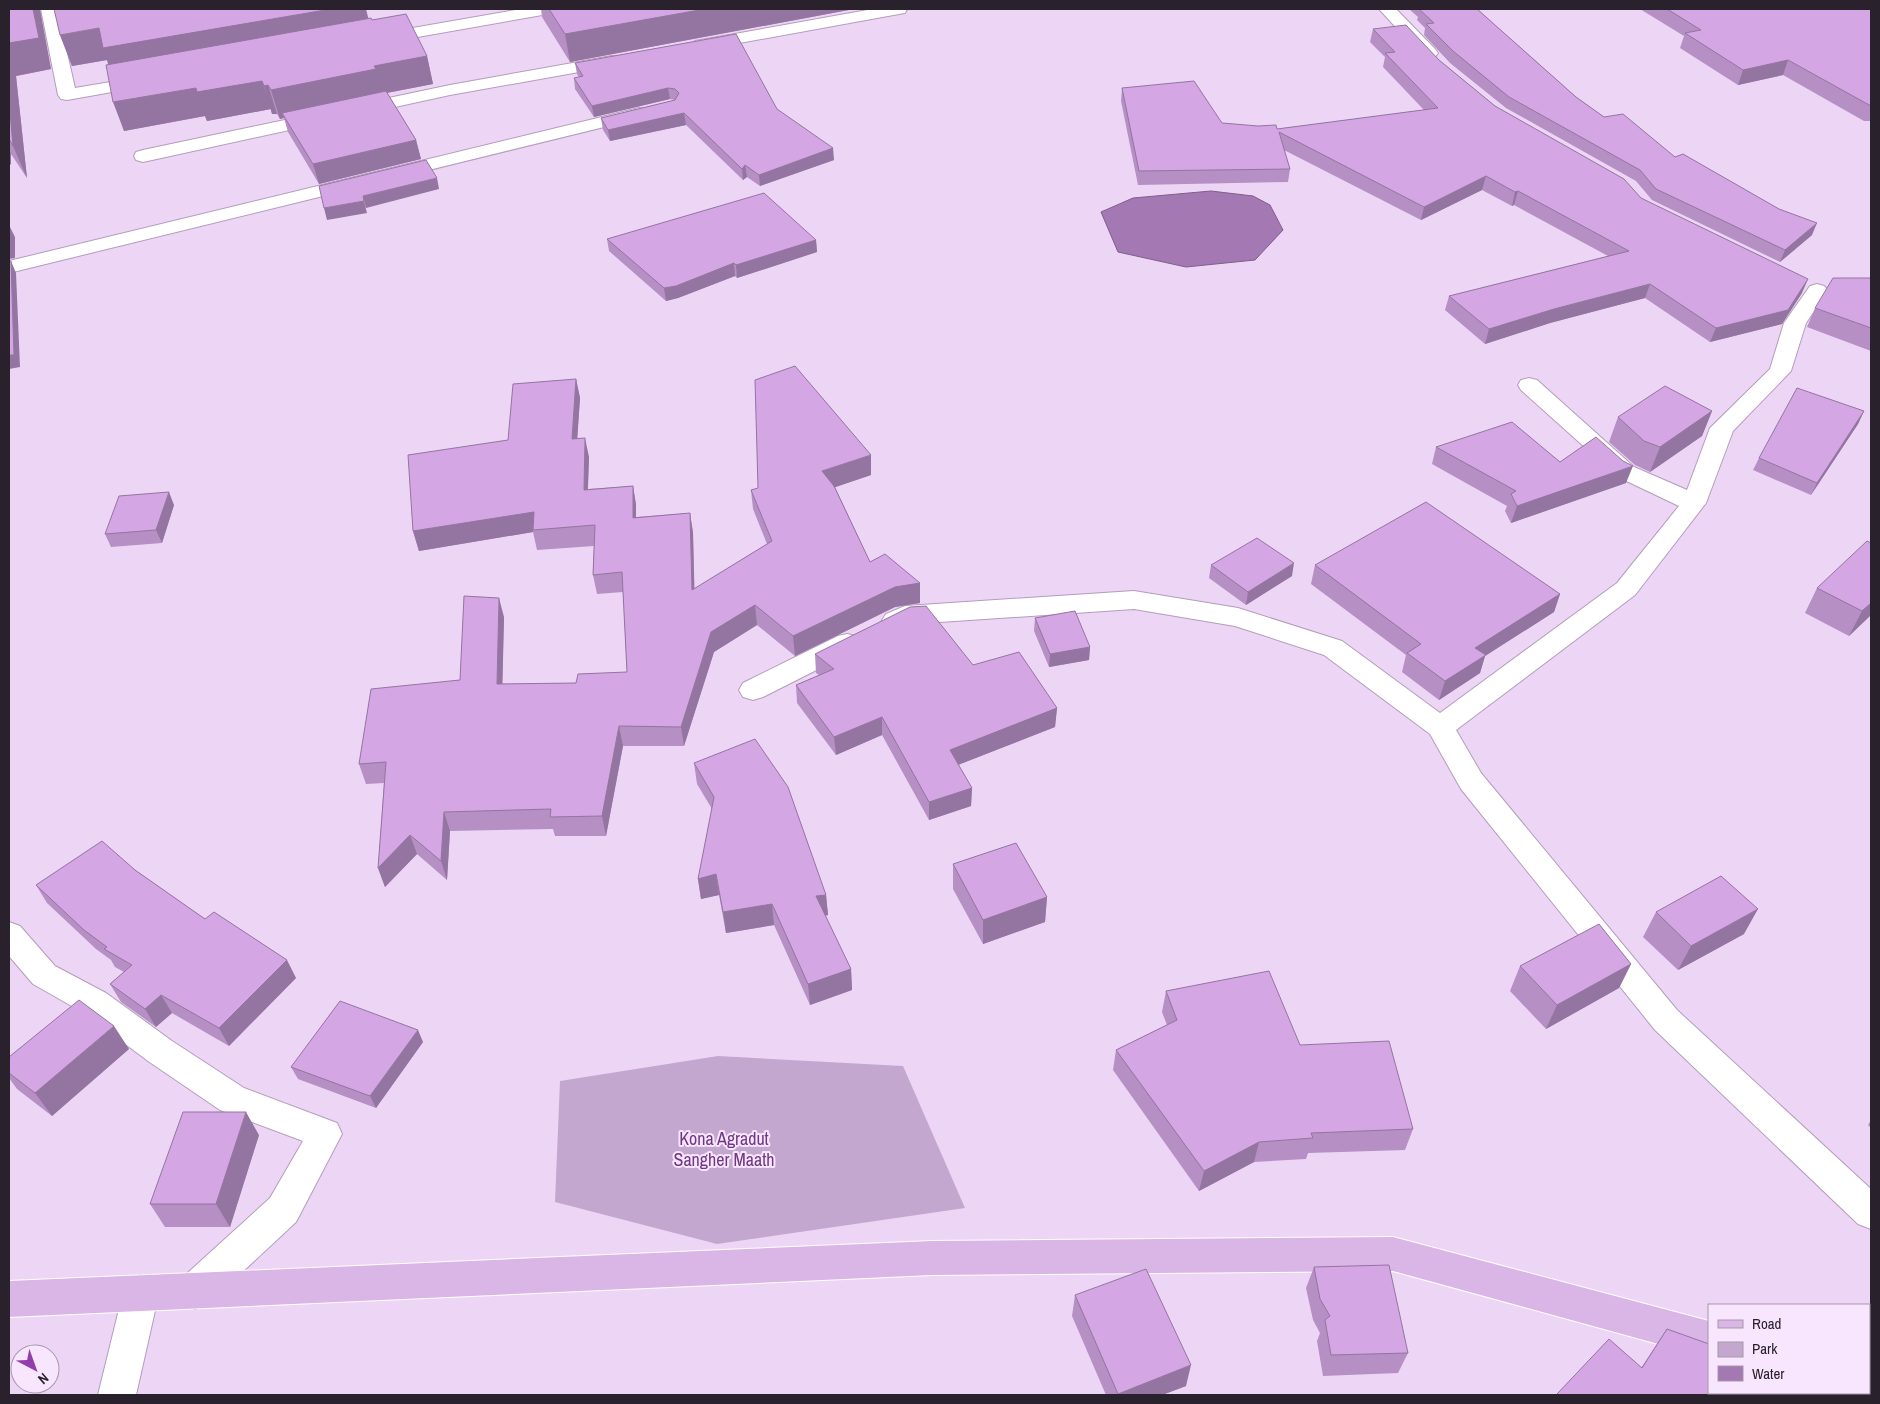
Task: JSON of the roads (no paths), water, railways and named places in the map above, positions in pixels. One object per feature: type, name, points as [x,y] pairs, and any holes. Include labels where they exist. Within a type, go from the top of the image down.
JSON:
[{"type":"main road","points":[[9,1299],[932,1258],[1393,1254],[1708,1340]]},
{"type":"street","points":[[49,9],[67,95],[165,78]]},
{"type":"street","points":[[362,42],[548,9]]},
{"type":"street","points":[[684,48],[899,9]]},
{"type":"street","points":[[1387,9],[1443,68]]},
{"type":"street","points":[[143,156],[450,90],[626,58]]},
{"type":"street","points":[[9,267],[660,108]]},
{"type":"street","points":[[1440,727],[1626,589],[1694,503],[1722,428],[1780,371],[1795,323],[1817,287]]},
{"type":"street","points":[[1529,385],[1626,472],[1694,503]]},
{"type":"street","points":[[753,690],[905,615],[1134,600],[1238,617],[1333,648],[1440,727],[1471,782],[1666,1020],[1871,1212]]},
{"type":"street","points":[[9,935],[44,975],[95,1003],[160,1051],[232,1099],[325,1134],[283,1210],[195,1291]]},
{"type":"street","points":[[117,1395],[141,1293]]},
{"type":"water","points":[[1211,191],[1253,196],[1270,205],[1283,230],[1255,260],[1186,267],[1118,252],[1101,212],[1133,198]]},
{"type":"park label","name":"Kona Agradut Sangher Maath","points":[[724,1149]]}]
